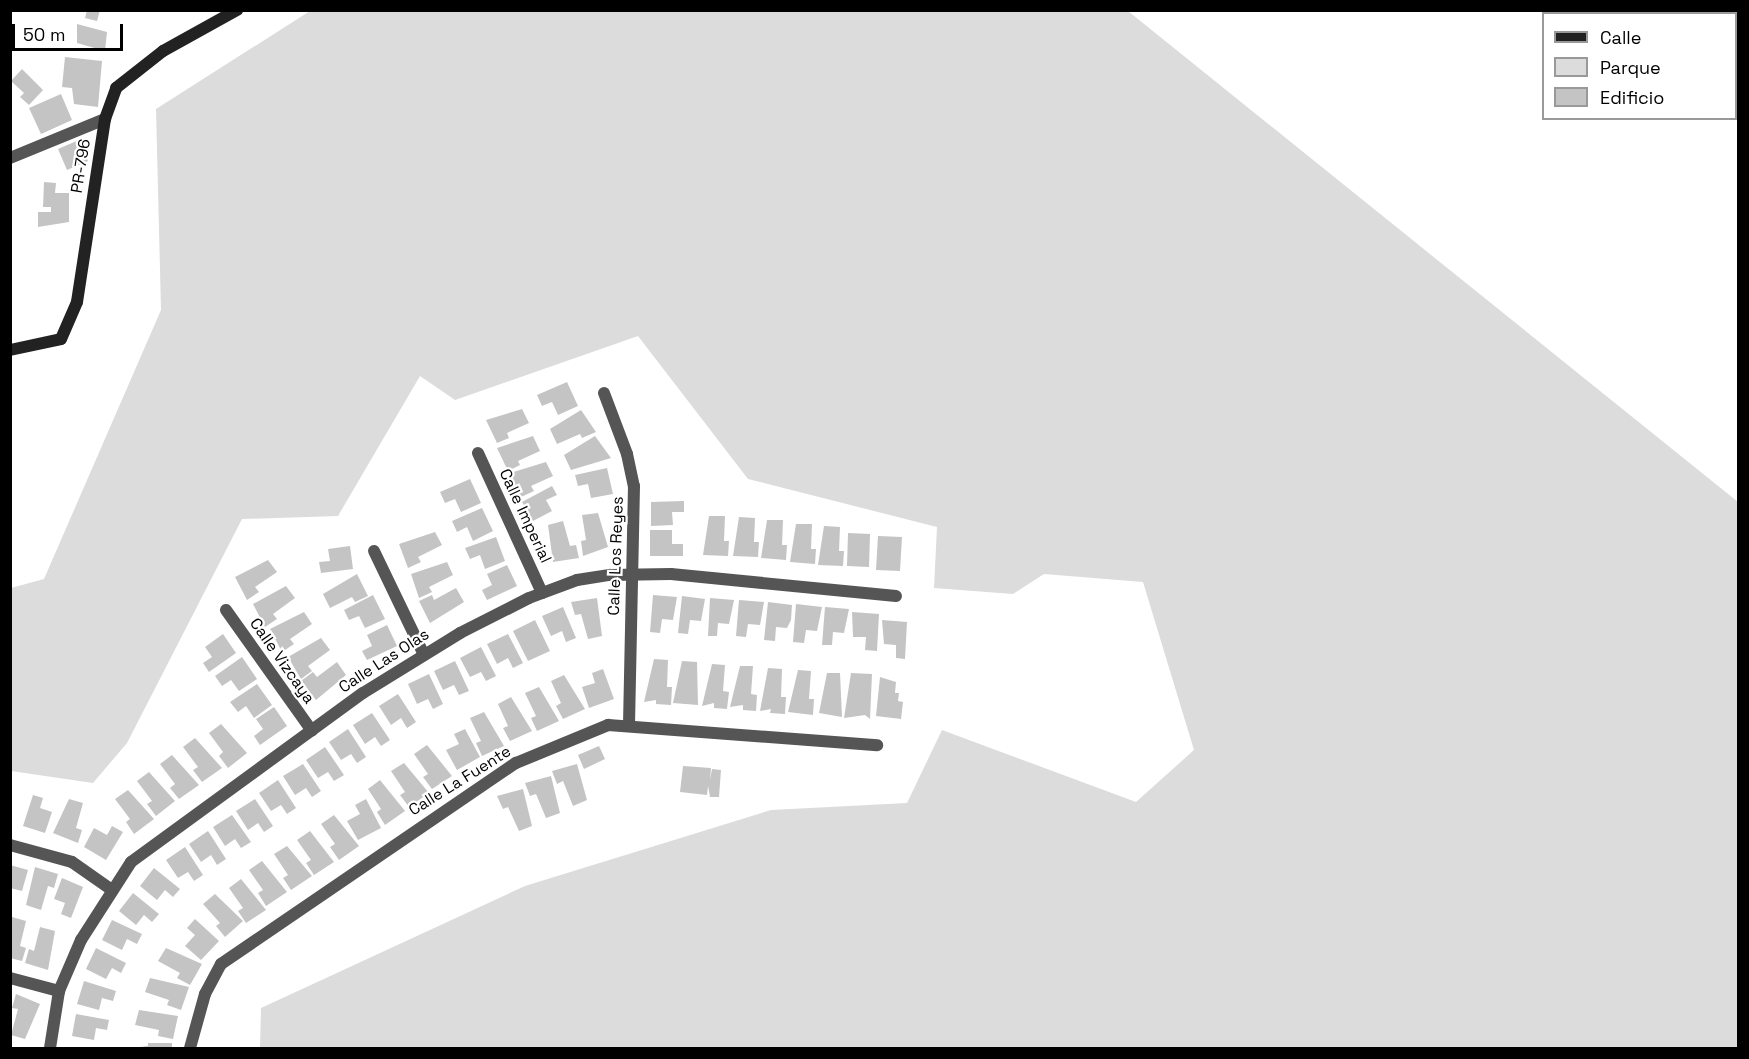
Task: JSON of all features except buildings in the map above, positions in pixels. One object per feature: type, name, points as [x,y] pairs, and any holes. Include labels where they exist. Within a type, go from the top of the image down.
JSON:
[{"type":"street","name":"PR-796","points":[[10,350],[61,339],[77,302],[105,119],[116,88],[163,51],[237,10]]},
{"type":"street","points":[[10,158],[105,119]]},
{"type":"street","name":"Calle Los Reyes","points":[[604,393],[627,454],[634,486],[629,724]]},
{"type":"street","name":"Calle Imperial","points":[[478,453],[542,593]]},
{"type":"street","points":[[374,551],[424,655]]},
{"type":"street","name":"Calle Las Olas","points":[[50,1048],[59,991],[81,940],[131,862],[164,835],[424,655],[542,593],[576,580],[631,574],[671,574],[896,596]]},
{"type":"street","name":"Calle Vizcaya","points":[[226,610],[312,731]]},
{"type":"street","name":"Calle La Fuente","points":[[190,1048],[205,994],[221,964],[250,941],[516,763],[608,725],[629,724],[877,745]]},
{"type":"street","points":[[10,845],[72,862],[112,890]]},
{"type":"street","points":[[10,978],[59,991]]},
{"type":"green space","points":[[310,11],[1128,11],[1738,502],[1738,1048],[260,1048],[261,1008],[525,886],[771,810],[907,803],[942,730],[1136,802],[1194,750],[1143,582],[1044,574],[1013,594],[934,588],[937,527],[748,479],[638,336],[455,400],[420,376],[338,516],[242,519],[127,743],[93,783],[11,771],[11,588],[44,579],[161,310],[156,109]]}]
